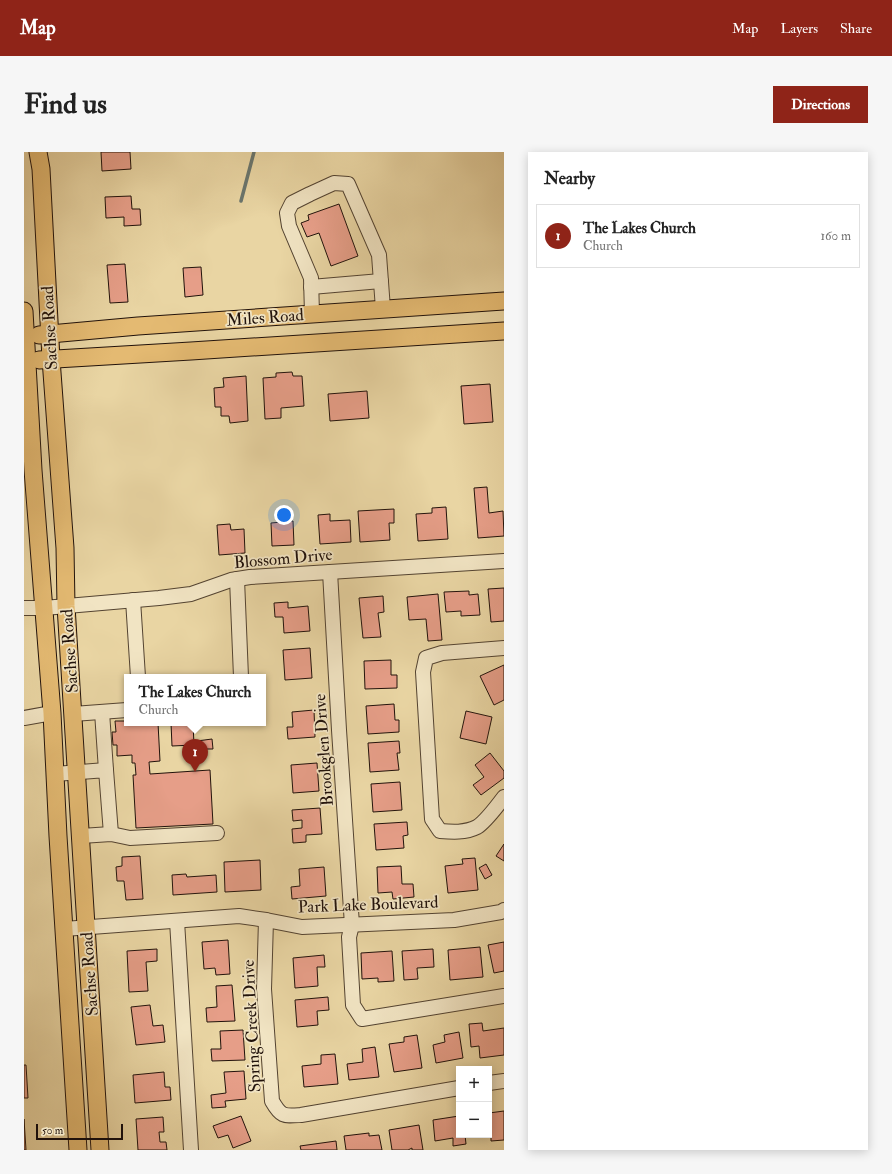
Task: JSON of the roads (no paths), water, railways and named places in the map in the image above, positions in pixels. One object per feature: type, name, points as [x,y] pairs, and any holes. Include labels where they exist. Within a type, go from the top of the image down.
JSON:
[{"type":"main road","name":"Sachse Road","points":[[38,152],[41,169],[49,334],[65,548],[66,606],[100,1150]]},
{"type":"main road","name":"Miles Road","points":[[25,335],[504,301]]},
{"type":"main road","name":"Sachse Road","points":[[24,311],[33,470],[52,713],[78,1150]]},
{"type":"main road","name":"Miles Road","points":[[26,360],[504,330]]},
{"type":"street","points":[[312,314],[311,278],[289,226],[287,213],[292,203],[334,183],[348,184],[380,255],[383,309]]},
{"type":"street","points":[[311,287],[381,281]]},
{"type":"street","name":"Blossom Drive","points":[[24,608],[44,608],[191,594],[237,579],[504,561]]},
{"type":"street","name":"Brookglen Drive","points":[[330,572],[352,925],[349,937],[353,1005],[362,1019],[504,996]]},
{"type":"street","points":[[237,579],[241,674]]},
{"type":"street","points":[[133,600],[138,674]]},
{"type":"street","points":[[504,648],[442,653],[426,658],[423,672],[432,819],[440,831],[457,833],[477,827],[496,808],[504,797]]},
{"type":"street","points":[[73,714],[124,710]]},
{"type":"street","points":[[102,712],[111,834]]},
{"type":"street","points":[[24,718],[52,713]]},
{"type":"street","points":[[55,774],[106,770]]},
{"type":"street","points":[[81,836],[111,834],[130,838],[217,833]]},
{"type":"street","name":"Park Lake Boulevard","points":[[64,929],[239,916],[302,927],[352,925],[454,920],[501,912],[504,910]]},
{"type":"street","name":"Spring Creek Drive","points":[[266,920],[264,989],[272,1101],[278,1112],[285,1116],[301,1115],[456,1089]]},
{"type":"street","points":[[176,921],[191,1150]]},
{"type":"street","points":[[492,1082],[504,1080]]},
{"type":"waterway","points":[[241,201],[254,152]]},
{"type":"place","name":"The Lakes Church","points":[[195,772]]}]
